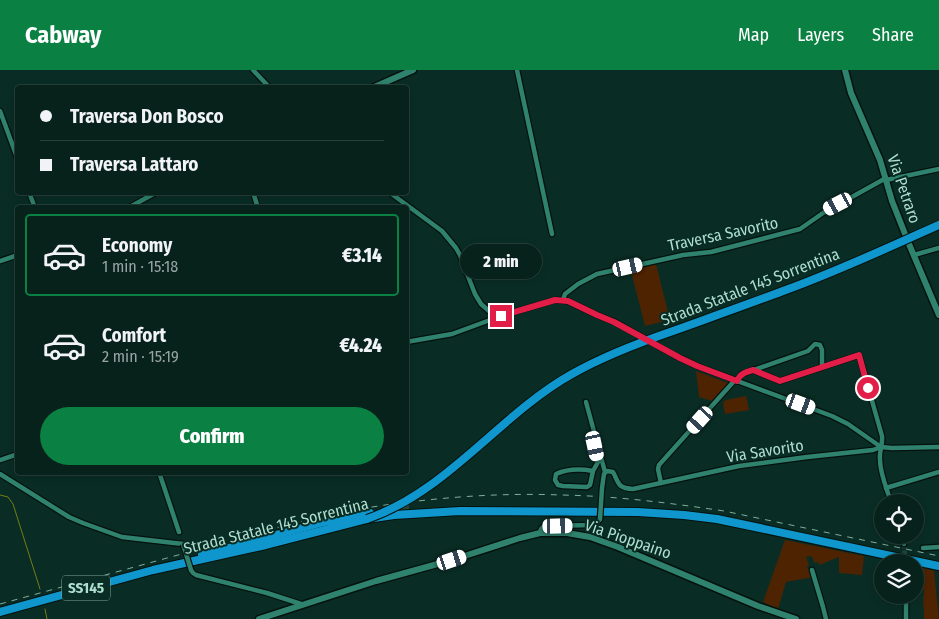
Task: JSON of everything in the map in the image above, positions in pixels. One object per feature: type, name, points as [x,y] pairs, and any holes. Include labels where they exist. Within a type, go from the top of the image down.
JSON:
[{"type":"highway","name":"Strada Statale 145 Sorrentina","points":[[0,612],[153,570],[323,531],[392,509],[422,492],[449,471],[532,400],[593,362],[645,341],[813,280],[939,225]]},
{"type":"highway","points":[[412,508],[500,506],[551,511]]},
{"type":"highway","points":[[172,566],[198,556],[336,519],[438,512],[499,511],[660,513],[702,517],[939,566]]},
{"type":"main road","points":[[379,85],[413,70]]},
{"type":"main road","name":"Via Petraro","points":[[845,70],[851,93],[880,160],[892,201],[939,315]]},
{"type":"main road","name":"Via Pioppaino","points":[[259,619],[276,617],[302,605],[376,581],[452,560],[520,538],[540,533],[566,533],[590,537],[618,547],[758,606],[796,619]]},
{"type":"street","points":[[253,70],[267,85]]},
{"type":"street","points":[[517,70],[552,234]]},
{"type":"street","points":[[0,111],[15,152]]},
{"type":"street","name":"Traversa Savorito","points":[[563,300],[565,294],[571,289],[597,274],[683,255],[711,252],[800,228],[823,213],[886,179],[939,169]]},
{"type":"street","points":[[133,205],[152,195]]},
{"type":"street","points":[[392,195],[406,205]]},
{"type":"street","points":[[409,207],[442,231],[460,255],[481,304],[489,311],[501,316]]},
{"type":"street","points":[[914,255],[939,248]]},
{"type":"street","points":[[0,261],[15,255]]},
{"type":"street","points":[[409,341],[452,334],[501,316],[555,300],[568,301],[614,322],[697,366],[832,416],[848,424],[880,447]]},
{"type":"street","points":[[662,483],[658,469],[659,466],[742,374],[808,351],[813,345],[817,344],[822,348],[822,367]]},
{"type":"street","points":[[753,370],[780,381],[859,355],[883,439],[880,447],[880,466],[888,494]]},
{"type":"street","points":[[540,533],[544,526],[592,525],[598,523],[600,519],[605,472],[586,402]]},
{"type":"street","points":[[594,471],[570,470],[561,472],[556,474],[555,480],[558,485],[563,486],[587,487],[590,485],[598,462],[595,446],[597,443]]},
{"type":"street","name":"Via Savorito","points":[[605,472],[612,472],[619,485],[638,489],[739,466],[873,450],[880,447],[939,447]]},
{"type":"street","points":[[0,460],[15,455]]},
{"type":"street","points":[[886,488],[939,472]]},
{"type":"street","points":[[0,474],[83,524],[122,537],[183,544],[191,570],[196,575],[267,593],[302,605]]},
{"type":"street","points":[[160,475],[179,532]]},
{"type":"street","points":[[923,548],[939,547]]},
{"type":"street","points":[[812,570],[826,619]]},
{"type":"street","points":[[906,604],[906,619]]},
{"type":"shaded area","points":[[656,264],[670,320],[645,326],[631,271]]},
{"type":"shaded area","points":[[696,371],[728,384],[712,401],[699,397]]},
{"type":"shaded area","points":[[746,396],[749,410],[725,414],[723,403],[726,400]]},
{"type":"shaded area","points":[[785,540],[864,556],[862,575],[839,573],[839,557],[819,565],[818,562],[815,563],[811,556],[806,557],[809,565],[807,566],[808,569],[810,569],[813,577],[786,582],[778,609],[763,602]]},
{"type":"shaded area","points":[[924,568],[934,571],[939,619],[924,619]]},
{"type":"waterway","points":[[0,495],[8,497],[13,504],[40,589]]},
{"type":"waterway","points":[[45,609],[47,619]]},
{"type":"tunnel","points":[[389,510],[412,508]]},
{"type":"tunnel","points":[[904,544],[905,554]]},
{"type":"railway","points":[[0,604],[287,525],[358,509],[442,499],[521,494],[623,498],[724,511],[939,556]]},
{"type":"route","points":[[501,316],[555,300],[568,301],[614,322],[680,358],[737,381],[742,374],[753,370],[780,381],[859,355],[868,388]]}]
